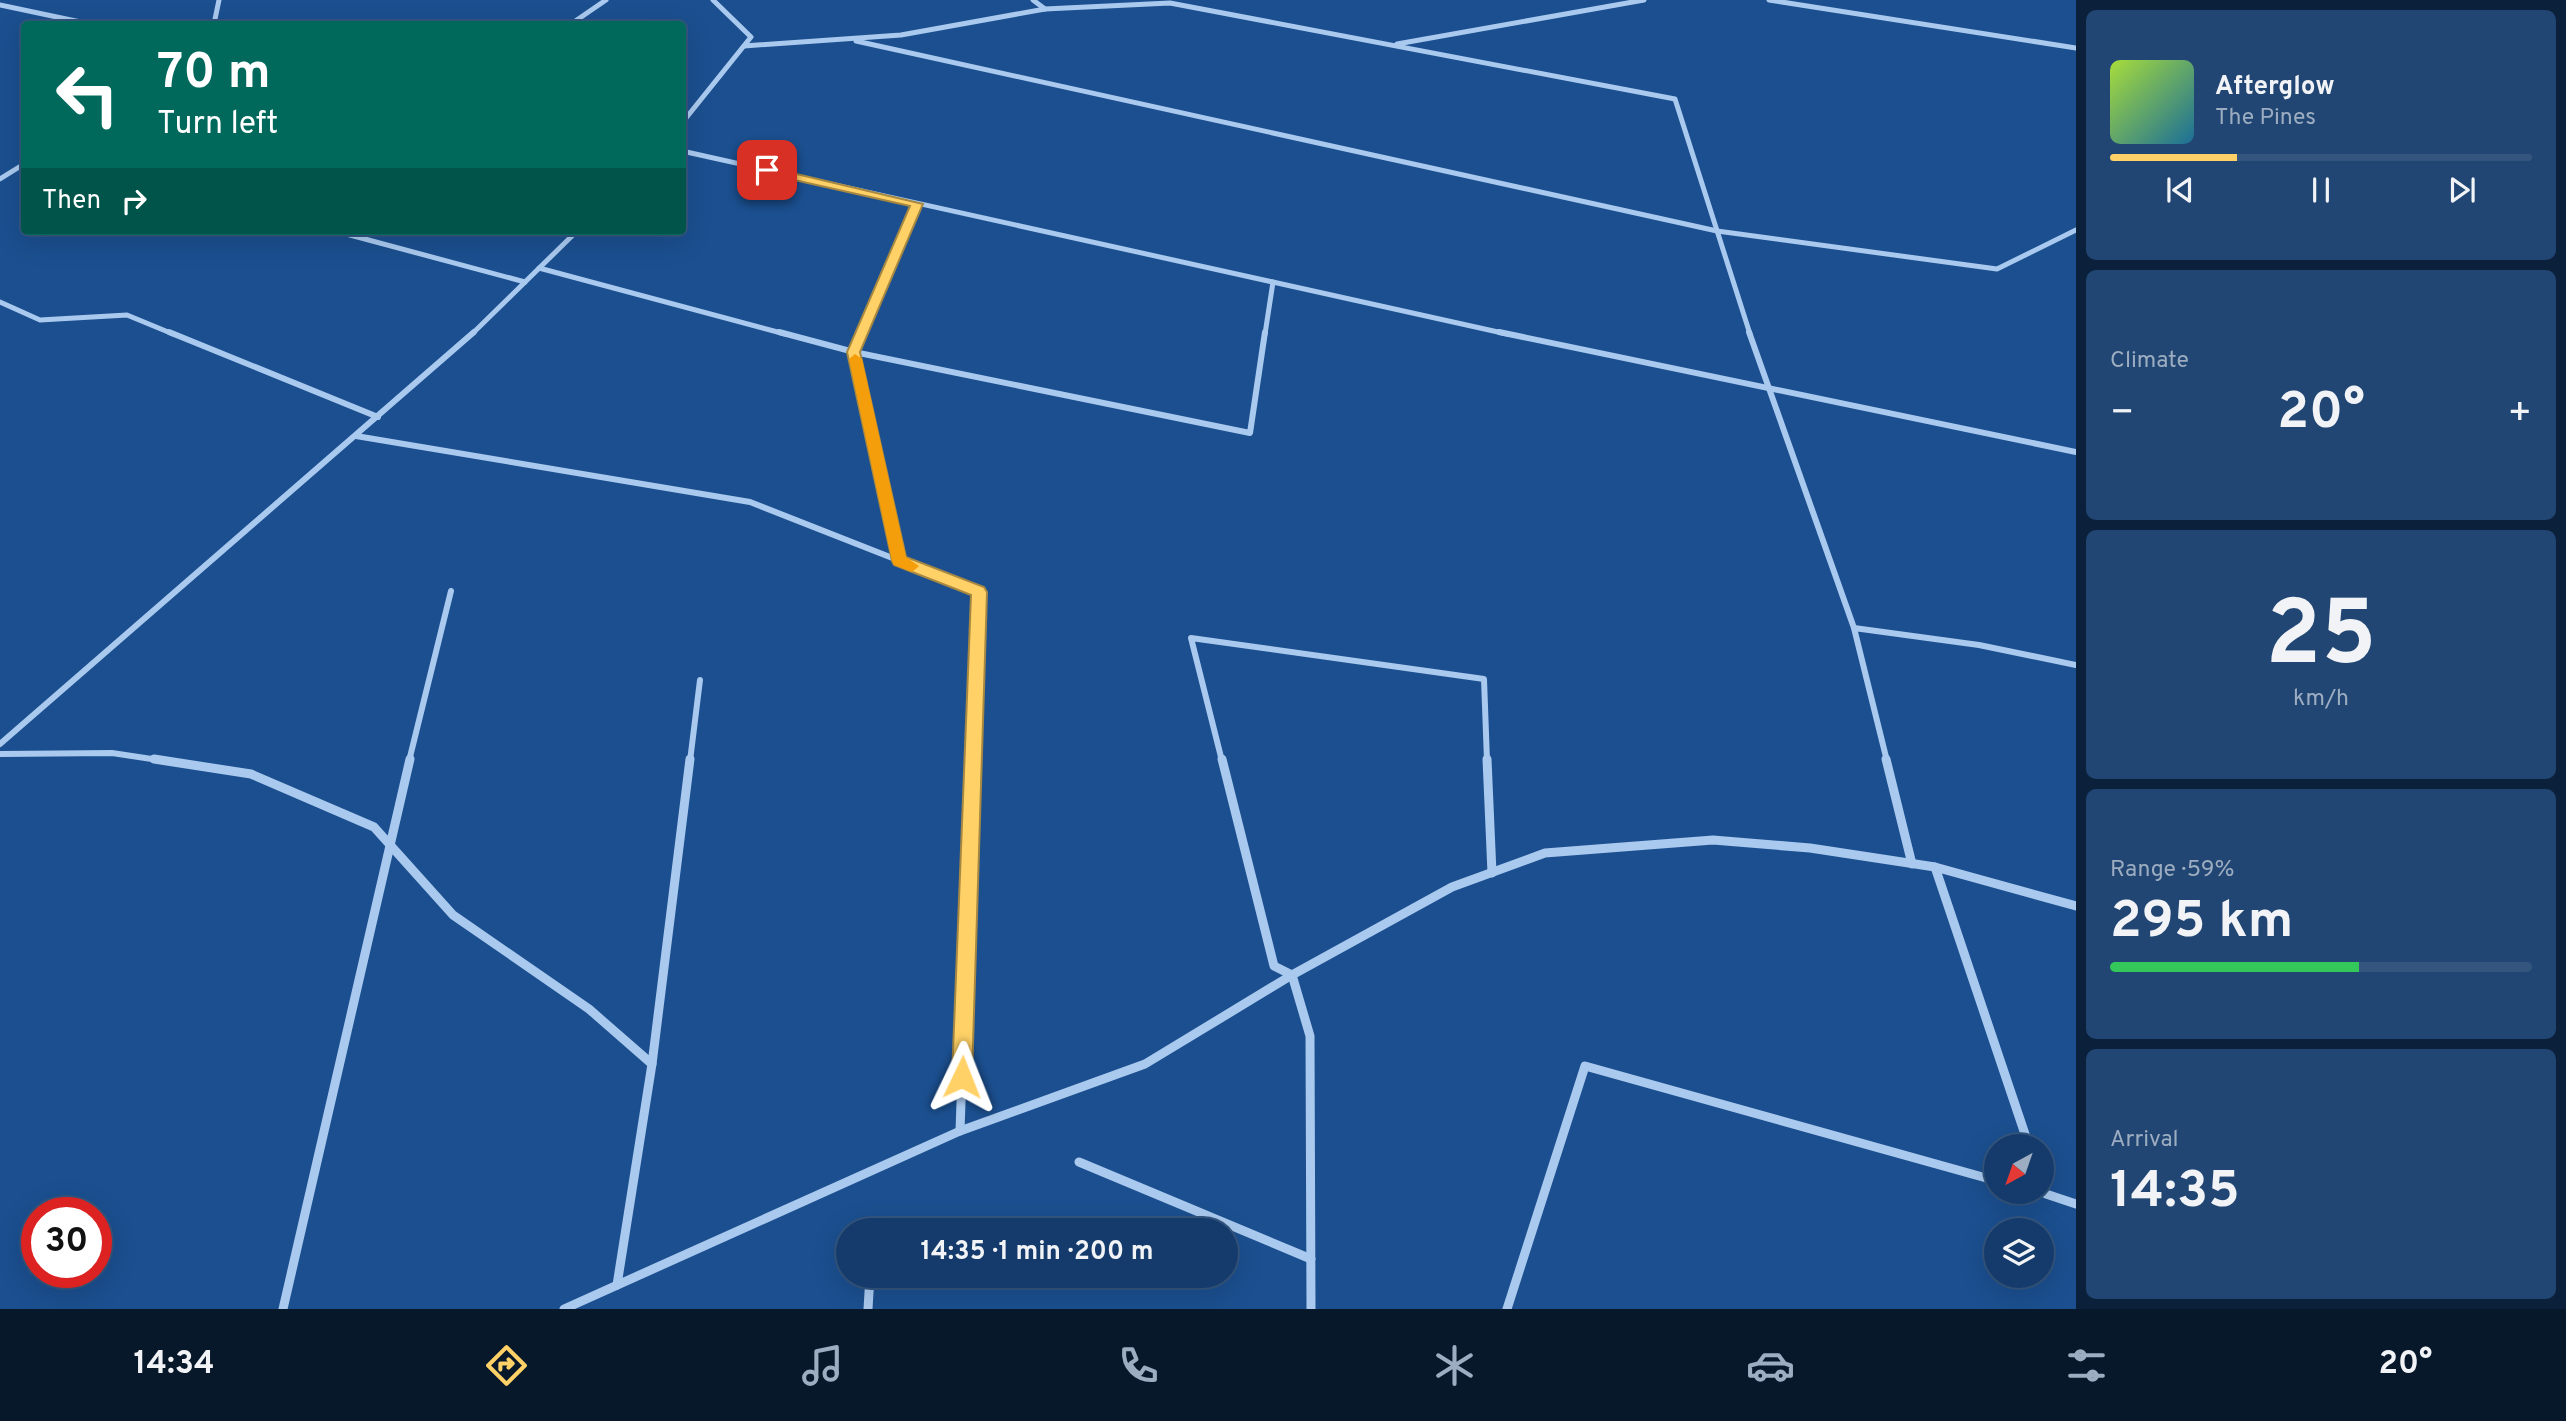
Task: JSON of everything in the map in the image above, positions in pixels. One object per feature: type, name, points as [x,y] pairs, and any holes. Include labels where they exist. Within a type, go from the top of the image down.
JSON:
[{"type":"street","points":[[215,21],[219,0]]},
{"type":"street","points":[[575,21],[604,0]]},
{"type":"street","points":[[686,118],[751,37],[713,0]]},
{"type":"street","points":[[1033,0],[1045,9]]},
{"type":"street","points":[[1393,45],[1644,0]]},
{"type":"street","points":[[1769,0],[2076,48]]},
{"type":"street","points":[[744,46],[901,35],[1045,9],[1170,3],[1675,99],[1767,388],[1854,628],[1912,864]]},
{"type":"street","points":[[0,5],[76,21]]},
{"type":"street","points":[[847,39],[1717,231],[1997,269],[2076,230]]},
{"type":"street","points":[[686,152],[1273,282],[2076,452]]},
{"type":"street","points":[[0,179],[21,166]]},
{"type":"street","points":[[900,561],[854,352],[917,204]]},
{"type":"street","points":[[350,235],[525,282]]},
{"type":"street","points":[[0,744],[455,351],[573,235]]},
{"type":"street","points":[[539,268],[854,352],[1251,433],[1273,282]]},
{"type":"street","points":[[0,302],[40,320],[127,314],[378,417]]},
{"type":"street","points":[[356,436],[750,502],[979,592],[960,1131]]},
{"type":"street","points":[[283,1309],[389,843],[451,591]]},
{"type":"street","points":[[1854,628],[1979,645],[2076,665]]},
{"type":"street","points":[[1311,1309],[1310,1036],[1292,975],[1274,966],[1191,638],[1484,679],[1492,873]]},
{"type":"street","points":[[617,1285],[652,1064],[700,681]]},
{"type":"street","points":[[0,754],[112,753],[251,774],[374,827],[453,915],[589,1009],[652,1064]]},
{"type":"street","points":[[564,1309],[960,1131],[1145,1064],[1292,975],[1452,887],[1545,853],[1713,840],[1810,849],[1935,867],[2076,906]]},
{"type":"street","points":[[1935,867],[2025,1134]]},
{"type":"street","points":[[1507,1309],[1585,1066],[1984,1177]]},
{"type":"street","points":[[1079,1162],[1311,1259]]},
{"type":"street","points":[[2054,1195],[2076,1204]]},
{"type":"street","points":[[868,1309],[869,1288]]},
{"type":"slow traffic","points":[[855,359],[900,561],[912,566]]},
{"type":"route","points":[[767,170],[917,204],[854,352],[900,561],[979,592],[962,1077]]}]
